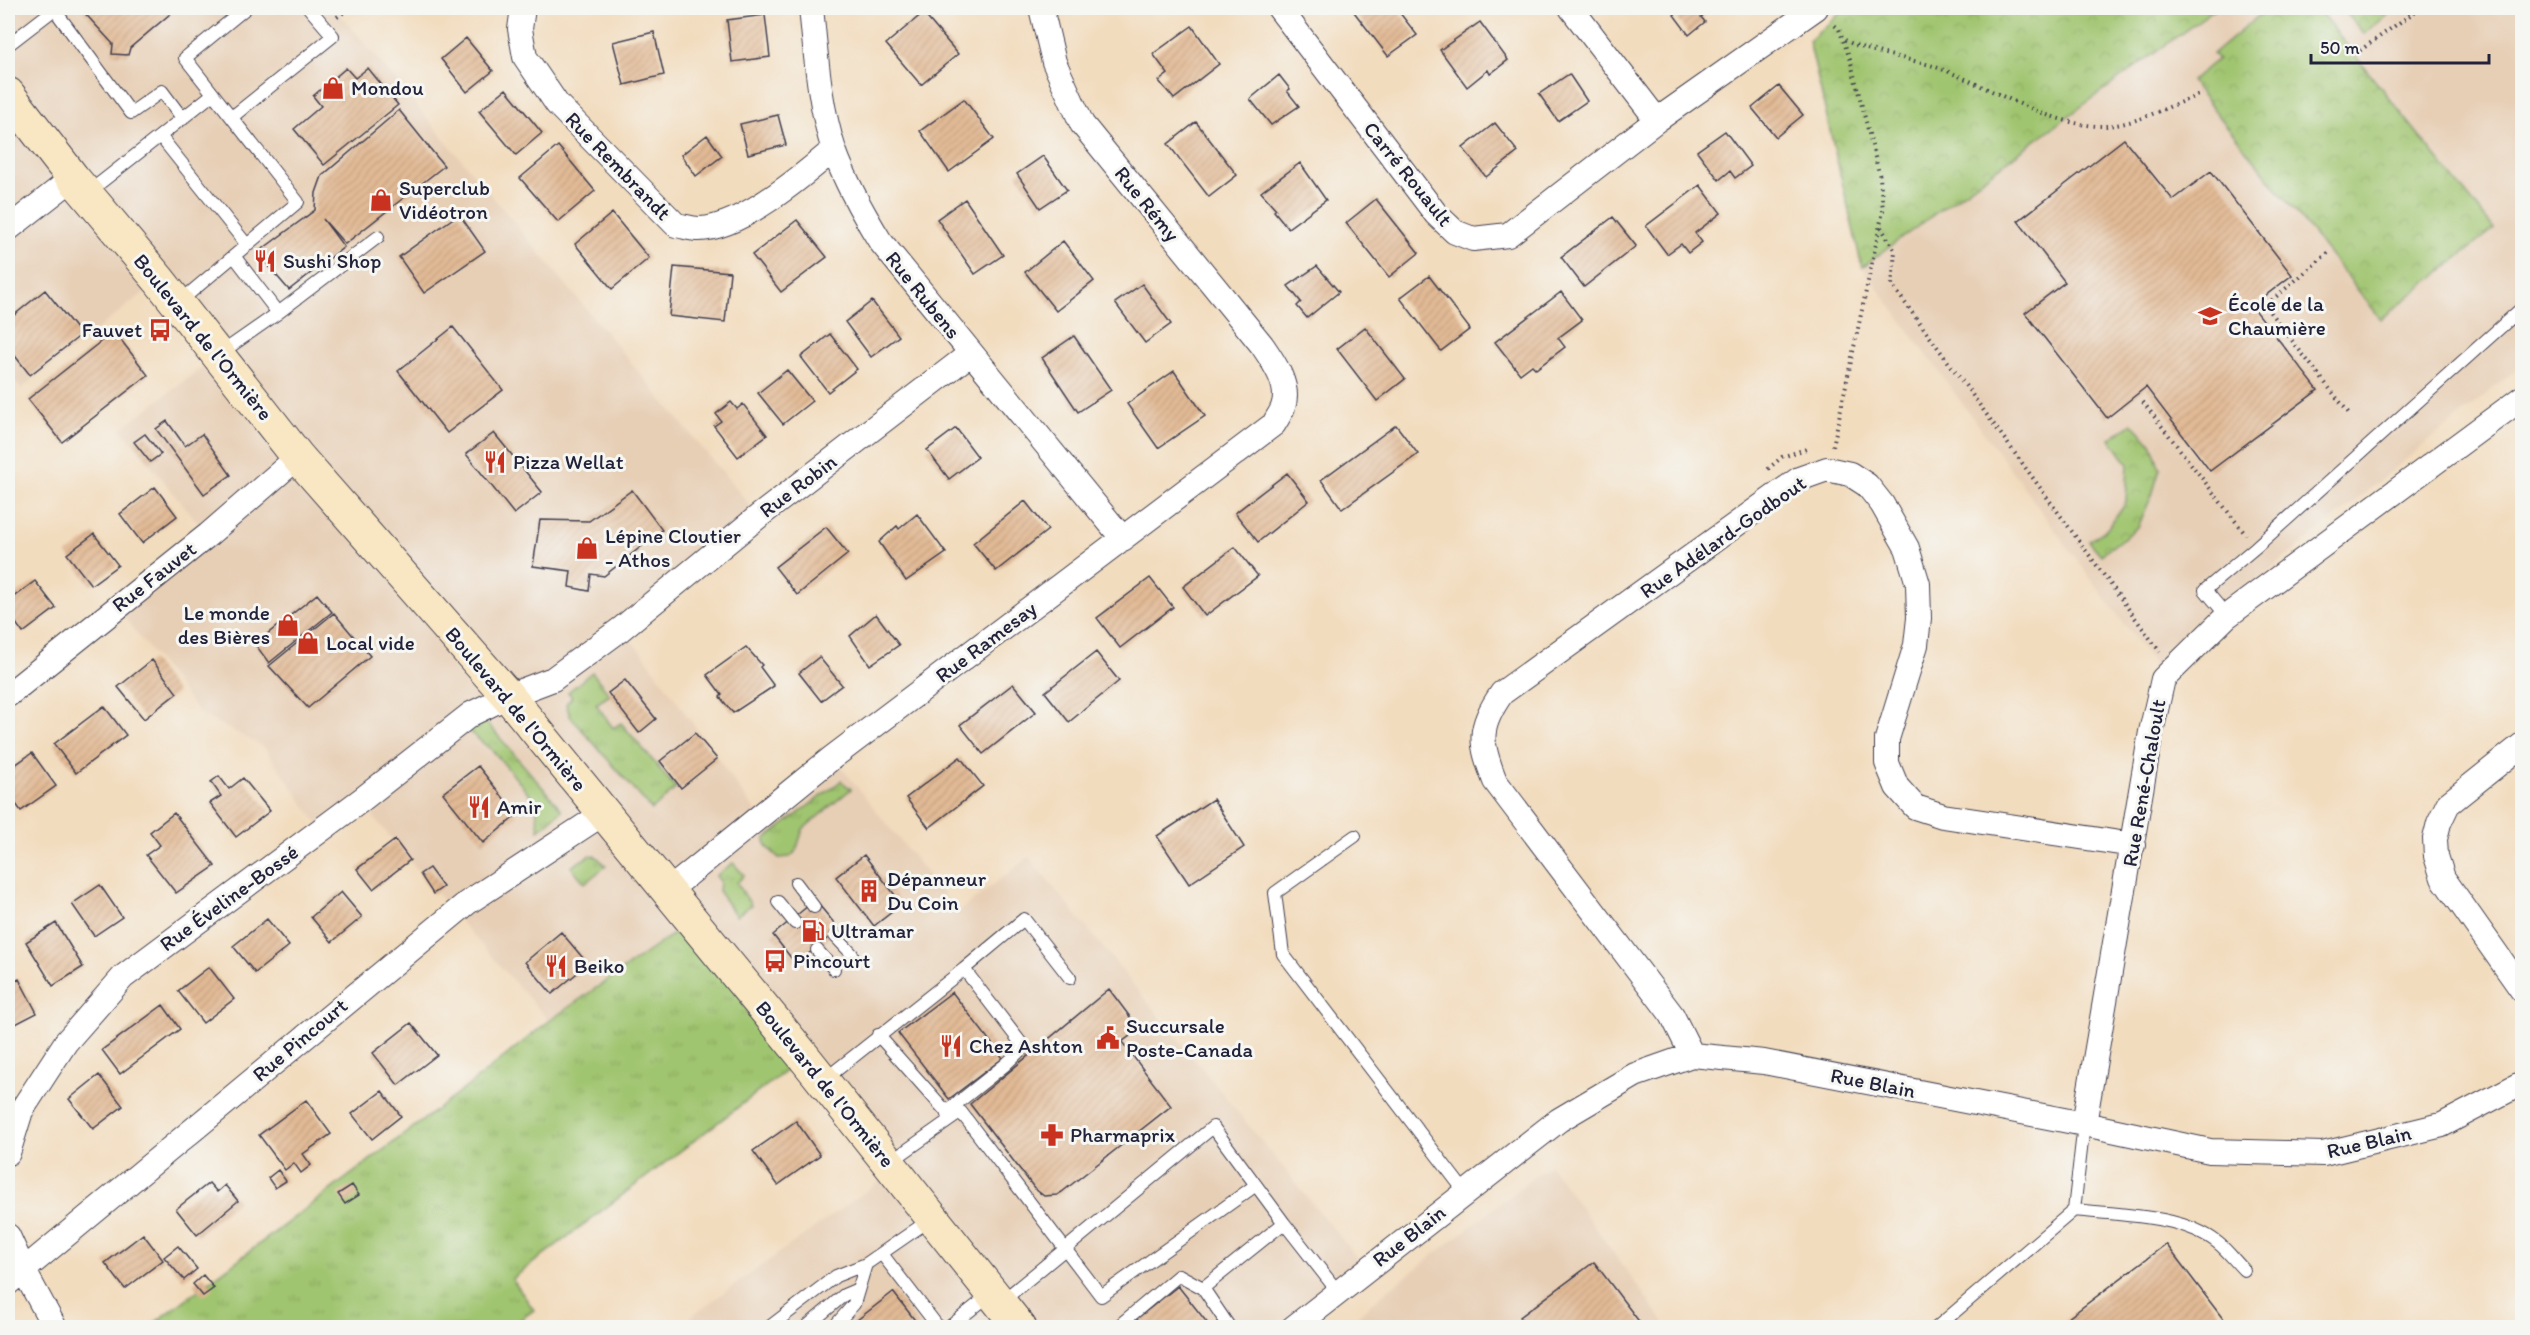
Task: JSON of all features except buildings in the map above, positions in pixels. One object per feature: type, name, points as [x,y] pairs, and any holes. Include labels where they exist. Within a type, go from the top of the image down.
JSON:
[{"type":"main road","name":"Boulevard de l'Ormière","points":[[8,94],[298,457],[508,696],[669,891],[889,1163],[1005,1312]]},
{"type":"street","name":"Rue Rembrandt","points":[[524,8],[520,29],[525,57],[557,104],[676,225],[699,229],[723,225],[786,190],[834,149]]},
{"type":"street","name":"Rue Rubens","points":[[811,8],[821,97],[834,149],[854,198],[880,241],[1123,539]]},
{"type":"street","name":"Rue Rémy","points":[[1041,8],[1054,62],[1082,124],[1262,345],[1273,361],[1283,384]]},
{"type":"street","name":"Carré Rouault","points":[[1279,8],[1436,214],[1455,232],[1473,240],[1508,235],[1657,120],[1816,8]]},
{"type":"street","points":[[1572,8],[1657,120]]},
{"type":"street","points":[[8,229],[80,186]]},
{"type":"street","name":"Rue Robin","points":[[508,696],[553,679],[621,629],[759,516],[970,354]]},
{"type":"street","name":"Rue Ramesay","points":[[669,891],[833,757],[1274,424],[1284,405],[1283,384]]},
{"type":"street","name":"Rue René-Chaloult","points":[[2084,1124],[2151,732],[2163,679],[2227,616],[2523,398]]},
{"type":"street","name":"Rue Fauvet","points":[[8,695],[208,535],[298,457]]},
{"type":"street","name":"Rue Adélard-Godbout","points":[[1692,1055],[1672,1015],[1495,781],[1485,757],[1483,736],[1487,714],[1502,693],[1799,479],[1827,469],[1850,474],[1868,484],[1907,548],[1918,584],[1919,618],[1916,645],[1887,739],[1887,763],[1897,787],[1915,807],[1943,816],[2133,845]]},
{"type":"street","name":"Rue Éveline-Bossé","points":[[8,1153],[21,1111],[60,1052],[123,977],[360,801],[471,714],[508,696]]},
{"type":"street","points":[[2523,745],[2448,804],[2439,823],[2435,839],[2436,856],[2443,878],[2523,990]]},
{"type":"street","name":"Rue Pincourt","points":[[15,1276],[460,909],[604,813]]},
{"type":"street","name":"Rue Blain","points":[[1293,1328],[1559,1120],[1635,1075],[1692,1055],[1764,1062],[2084,1124],[2210,1151],[2323,1154],[2442,1125],[2523,1083]]},
{"type":"street","points":[[8,1236],[15,1276],[55,1328]]},
{"type":"lane","points":[[8,45],[55,8],[131,113],[162,91],[183,118]]},
{"type":"lane","points":[[177,304],[298,202],[185,58],[246,8]]},
{"type":"lane","points":[[232,117],[333,36],[309,8]]},
{"type":"lane","points":[[80,186],[160,136],[213,94]]},
{"type":"lane","points":[[160,136],[247,244]]},
{"type":"lane","points":[[218,355],[278,313],[378,237]]},
{"type":"lane","points":[[234,256],[278,313]]},
{"type":"lane","points":[[2227,616],[2205,590],[2523,308]]},
{"type":"lane","points":[[1355,836],[1275,893],[1283,954],[1465,1192]]},
{"type":"lane","points":[[796,883],[814,907]]},
{"type":"lane","points":[[777,902],[795,923]]},
{"type":"lane","points":[[823,1081],[1024,919],[1070,978]]},
{"type":"lane","points":[[835,936],[852,954]]},
{"type":"lane","points":[[817,950],[834,969]]},
{"type":"lane","points":[[889,1163],[949,1115],[1024,1047],[964,969]]},
{"type":"lane","points":[[878,1035],[949,1115]]},
{"type":"lane","points":[[949,1115],[961,1112],[1101,1296],[1256,1185]]},
{"type":"lane","points":[[1936,1328],[2074,1210],[2084,1124]]},
{"type":"lane","points":[[948,1328],[1005,1312],[1065,1249],[1213,1126],[1338,1292]]},
{"type":"lane","points":[[2074,1210],[2163,1220],[2200,1233],[2218,1243],[2244,1270]]},
{"type":"lane","points":[[768,1328],[836,1276],[866,1264],[932,1218]]},
{"type":"lane","points":[[1203,1288],[1284,1223]]},
{"type":"lane","points":[[882,1254],[939,1328]]},
{"type":"lane","points":[[833,1328],[854,1304],[866,1264]]},
{"type":"lane","points":[[1116,1328],[1179,1275],[1203,1288],[1230,1328]]},
{"type":"lane","points":[[806,1328],[844,1294],[858,1289]]},
{"type":"path","points":[[337,17],[350,8]]},
{"type":"path","points":[[2355,54],[2420,8]]},
{"type":"path","points":[[2518,8],[2523,11]]},
{"type":"path","points":[[1839,29],[1846,42],[1932,66],[1964,77],[2030,108],[2070,121],[2097,126],[2123,123],[2150,115],[2202,94]]},
{"type":"path","points":[[1881,227],[1895,251],[1892,285],[2172,670]]},
{"type":"path","points":[[2328,253],[2265,306],[2351,416]]},
{"type":"path","points":[[2142,402],[2256,547]]},
{"type":"shaded area","points":[[8,8],[335,8],[759,516],[621,629],[644,655],[760,818],[833,757],[958,912],[1029,857],[1366,1269],[1293,1327],[676,1327],[894,1171],[692,921],[549,1021],[454,914],[360,801],[322,830],[264,747],[200,714],[116,607],[208,535],[121,429],[218,355],[159,281],[21,389],[8,373]]},
{"type":"shaded area","name":"École de la Chaumière","points":[[2216,8],[2522,8],[2522,365],[2154,665],[1862,267]]},
{"type":"shaded area","points":[[1550,1165],[1667,1327],[1344,1328],[1379,1297]]},
{"type":"green space","points":[[1846,8],[2216,8],[1862,267],[1809,41]]},
{"type":"green space","points":[[2268,8],[2276,13],[2283,8],[2317,8],[2494,229],[2381,319],[2191,81],[2218,59],[2213,54]]},
{"type":"green space","points":[[2342,8],[2396,8],[2364,34]]},
{"type":"green space","points":[[2132,423],[2151,443],[2160,469],[2138,527],[2101,555],[2089,541],[2107,529],[2126,502],[2128,464],[2110,439]]},
{"type":"green space","points":[[592,672],[610,695],[596,704],[613,728],[621,723],[676,788],[652,810],[570,716],[566,704],[572,697],[568,692]]},
{"type":"green space","points":[[482,717],[562,810],[539,830],[535,801],[494,752],[467,730]]},
{"type":"green space","points":[[841,781],[851,789],[803,829],[796,851],[790,857],[779,858],[766,846],[765,839]]},
{"type":"green space","points":[[590,855],[597,857],[606,866],[585,883],[571,867]]},
{"type":"green space","points":[[733,863],[744,875],[737,883],[751,905],[736,916],[719,892],[720,881],[716,876]]},
{"type":"green space","points":[[692,921],[804,1057],[512,1279],[534,1310],[510,1327],[148,1328],[468,1086],[549,1021]]},
{"type":"place","name":"Mondou","points":[[333,88]]},
{"type":"place","name":"Superclub Vidéotron","points":[[381,200]]},
{"type":"place","name":"Sushi Shop","points":[[265,261]]},
{"type":"place","name":"École de la Chaumière","points":[[2210,316]]},
{"type":"place","name":"Fauvet","points":[[160,330]]},
{"type":"place","name":"Pizza Wellat","points":[[495,462]]},
{"type":"place","name":"Lépine Cloutier - Athos","points":[[587,548]]},
{"type":"place","name":"Le monde des Bières","points":[[288,625]]},
{"type":"place","name":"Local vide","points":[[308,643]]},
{"type":"place","name":"Amir","points":[[479,807]]},
{"type":"place","name":"Dépanneur Du Coin","points":[[869,891]]},
{"type":"place","name":"Ultramar","points":[[813,931]]},
{"type":"place","name":"Pincourt","points":[[775,961]]},
{"type":"place","name":"Beiko","points":[[556,966]]},
{"type":"place","name":"Succursale Poste-Canada","points":[[1108,1038]]},
{"type":"place","name":"Chez Ashton","points":[[951,1046]]},
{"type":"place","name":"Pharmaprix","points":[[1052,1135]]}]
